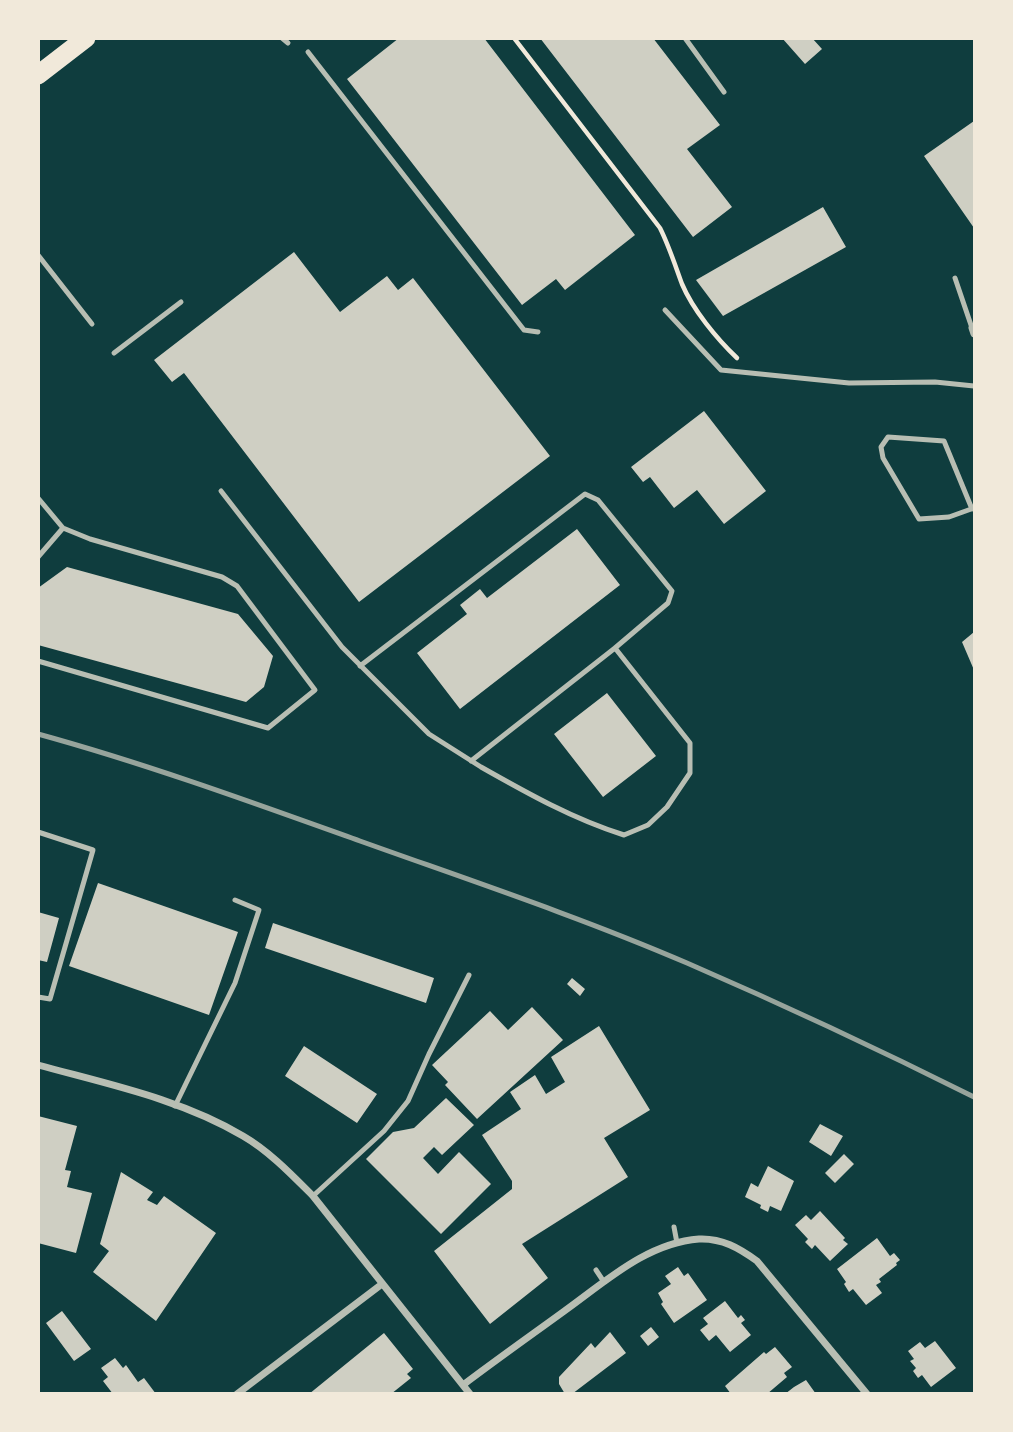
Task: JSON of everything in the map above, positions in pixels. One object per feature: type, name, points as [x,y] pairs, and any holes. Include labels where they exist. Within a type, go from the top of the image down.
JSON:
[{"type":"highway","points":[[38,75],[86,38]]},
{"type":"street","points":[[38,1065],[121,1087],[200,1114],[245,1137],[285,1168],[313,1196],[470,1394]]},
{"type":"street","points":[[463,1385],[637,1259],[677,1243],[699,1239],[716,1240],[737,1247],[757,1261],[867,1394]]},
{"type":"street","points":[[237,1394],[382,1284]]},
{"type":"lane","points":[[282,38],[288,43]]},
{"type":"lane","points":[[685,38],[724,92]]},
{"type":"lane","points":[[308,52],[524,330],[538,332]]},
{"type":"lane","points":[[38,256],[92,324]]},
{"type":"lane","points":[[955,278],[973,331]]},
{"type":"lane","points":[[114,353],[181,302]]},
{"type":"lane","points":[[665,310],[722,370],[849,383],[935,382],[975,386]]},
{"type":"lane","points":[[888,437],[944,441],[973,508],[949,517],[919,519],[883,458],[881,447],[888,437]]},
{"type":"lane","points":[[221,491],[342,647],[429,734],[545,804],[624,835],[648,825],[667,807],[690,773],[690,743],[615,648]]},
{"type":"lane","points":[[360,666],[584,494],[598,500],[673,591],[668,603],[471,761]]},
{"type":"lane","points":[[38,498],[62,528],[90,539],[222,577],[237,586],[315,690],[268,728],[38,661]]},
{"type":"lane","points":[[38,557],[62,528]]},
{"type":"lane","points":[[38,832],[93,850],[50,999],[38,996]]},
{"type":"lane","points":[[175,1106],[235,983],[259,910],[235,900]]},
{"type":"lane","points":[[313,1196],[384,1131],[408,1101],[469,975]]},
{"type":"lane","points":[[674,1227],[677,1243]]},
{"type":"lane","points":[[596,1270],[604,1282]]},
{"type":"path","points":[[514,38],[660,228],[675,260],[682,285],[710,327],[739,360]]},
{"type":"building","points":[[399,38],[484,38],[635,235],[565,290],[556,279],[522,305],[347,79]]},
{"type":"building","points":[[540,38],[653,38],[720,125],[687,149],[732,207],[693,237]]},
{"type":"building","points":[[782,38],[812,38],[822,49],[805,64]]},
{"type":"building","points":[[974,121],[974,228],[924,156]]},
{"type":"building","points":[[823,207],[846,247],[723,316],[696,280]]},
{"type":"building","points":[[294,252],[340,312],[387,276],[398,290],[413,278],[550,456],[359,602],[184,373],[172,382],[154,360]]},
{"type":"building","points":[[704,411],[766,491],[724,524],[697,490],[674,508],[650,477],[643,482],[631,467]]},
{"type":"building","points":[[577,529],[620,585],[460,709],[417,653],[467,614],[460,605],[480,589],[487,598]]},
{"type":"building","points":[[67,567],[238,614],[273,656],[264,687],[246,702],[38,645],[38,588]]},
{"type":"building","points":[[974,632],[974,670],[962,642]]},
{"type":"building","points":[[607,693],[656,756],[603,797],[554,734]]},
{"type":"building","points":[[98,883],[238,932],[209,1015],[69,966]]},
{"type":"building","points":[[38,912],[59,918],[47,962],[38,960]]},
{"type":"building","points":[[273,923],[434,978],[426,1003],[265,948]]},
{"type":"building","points":[[572,978],[585,989],[580,996],[567,984]]},
{"type":"building","points":[[532,1007],[563,1040],[477,1119],[445,1085],[448,1082],[432,1065],[490,1011],[508,1030]]},
{"type":"building","points":[[599,1026],[650,1110],[604,1138],[628,1177],[522,1244],[548,1278],[490,1324],[434,1251],[512,1189],[512,1181],[482,1135],[521,1109],[510,1092],[535,1075],[546,1094],[565,1082],[551,1057]]},
{"type":"building","points":[[304,1046],[377,1094],[357,1123],[285,1076]]},
{"type":"building","points":[[446,1098],[474,1125],[442,1155],[434,1147],[423,1158],[438,1174],[459,1152],[491,1184],[441,1234],[366,1159],[393,1132],[414,1128]]},
{"type":"building","points":[[38,1116],[77,1126],[65,1170],[71,1171],[67,1187],[92,1193],[76,1253],[38,1243]]},
{"type":"building","points":[[820,1124],[843,1136],[831,1156],[809,1142]]},
{"type":"building","points":[[844,1154],[854,1164],[835,1183],[825,1173]]},
{"type":"building","points":[[768,1166],[794,1181],[781,1211],[770,1206],[768,1212],[745,1197],[751,1183],[758,1187]]},
{"type":"building","points":[[121,1172],[153,1192],[147,1200],[157,1205],[164,1196],[216,1233],[156,1321],[93,1272],[109,1251],[100,1244]]},
{"type":"building","points":[[820,1211],[848,1244],[830,1261],[815,1245],[812,1249],[805,1242],[808,1239],[795,1225],[806,1215],[811,1220]]},
{"type":"building","points":[[877,1238],[890,1256],[894,1253],[900,1260],[879,1279],[881,1282],[876,1285],[882,1293],[866,1305],[853,1289],[849,1292],[837,1269]]},
{"type":"building","points":[[678,1267],[684,1276],[688,1273],[707,1300],[674,1323],[661,1304],[663,1302],[658,1293],[671,1284],[665,1276]]},
{"type":"building","points":[[725,1301],[738,1318],[741,1315],[745,1320],[741,1323],[751,1335],[730,1352],[716,1335],[709,1341],[700,1330],[708,1324],[703,1318]]},
{"type":"building","points":[[62,1311],[91,1349],[74,1361],[46,1323]]},
{"type":"building","points":[[651,1327],[659,1337],[648,1346],[640,1336]]},
{"type":"building","points":[[610,1332],[626,1353],[572,1394],[565,1394],[559,1384],[559,1377],[591,1343],[595,1348]]},
{"type":"building","points":[[384,1333],[413,1369],[407,1374],[411,1378],[391,1394],[309,1394]]},
{"type":"building","points":[[935,1341],[956,1368],[931,1387],[922,1375],[918,1378],[913,1371],[916,1368],[910,1361],[914,1359],[908,1351],[920,1342],[925,1348]]},
{"type":"building","points":[[775,1347],[792,1367],[784,1373],[787,1377],[767,1394],[731,1394],[725,1386],[764,1352],[766,1354]]},
{"type":"building","points":[[115,1358],[123,1368],[126,1365],[138,1382],[144,1378],[156,1394],[113,1394],[103,1381],[108,1377],[101,1368]]},
{"type":"building","points":[[806,1380],[816,1394],[785,1394],[794,1387]]},
{"type":"railway","points":[[38,734],[200,784],[606,930],[760,995],[974,1097]]}]
